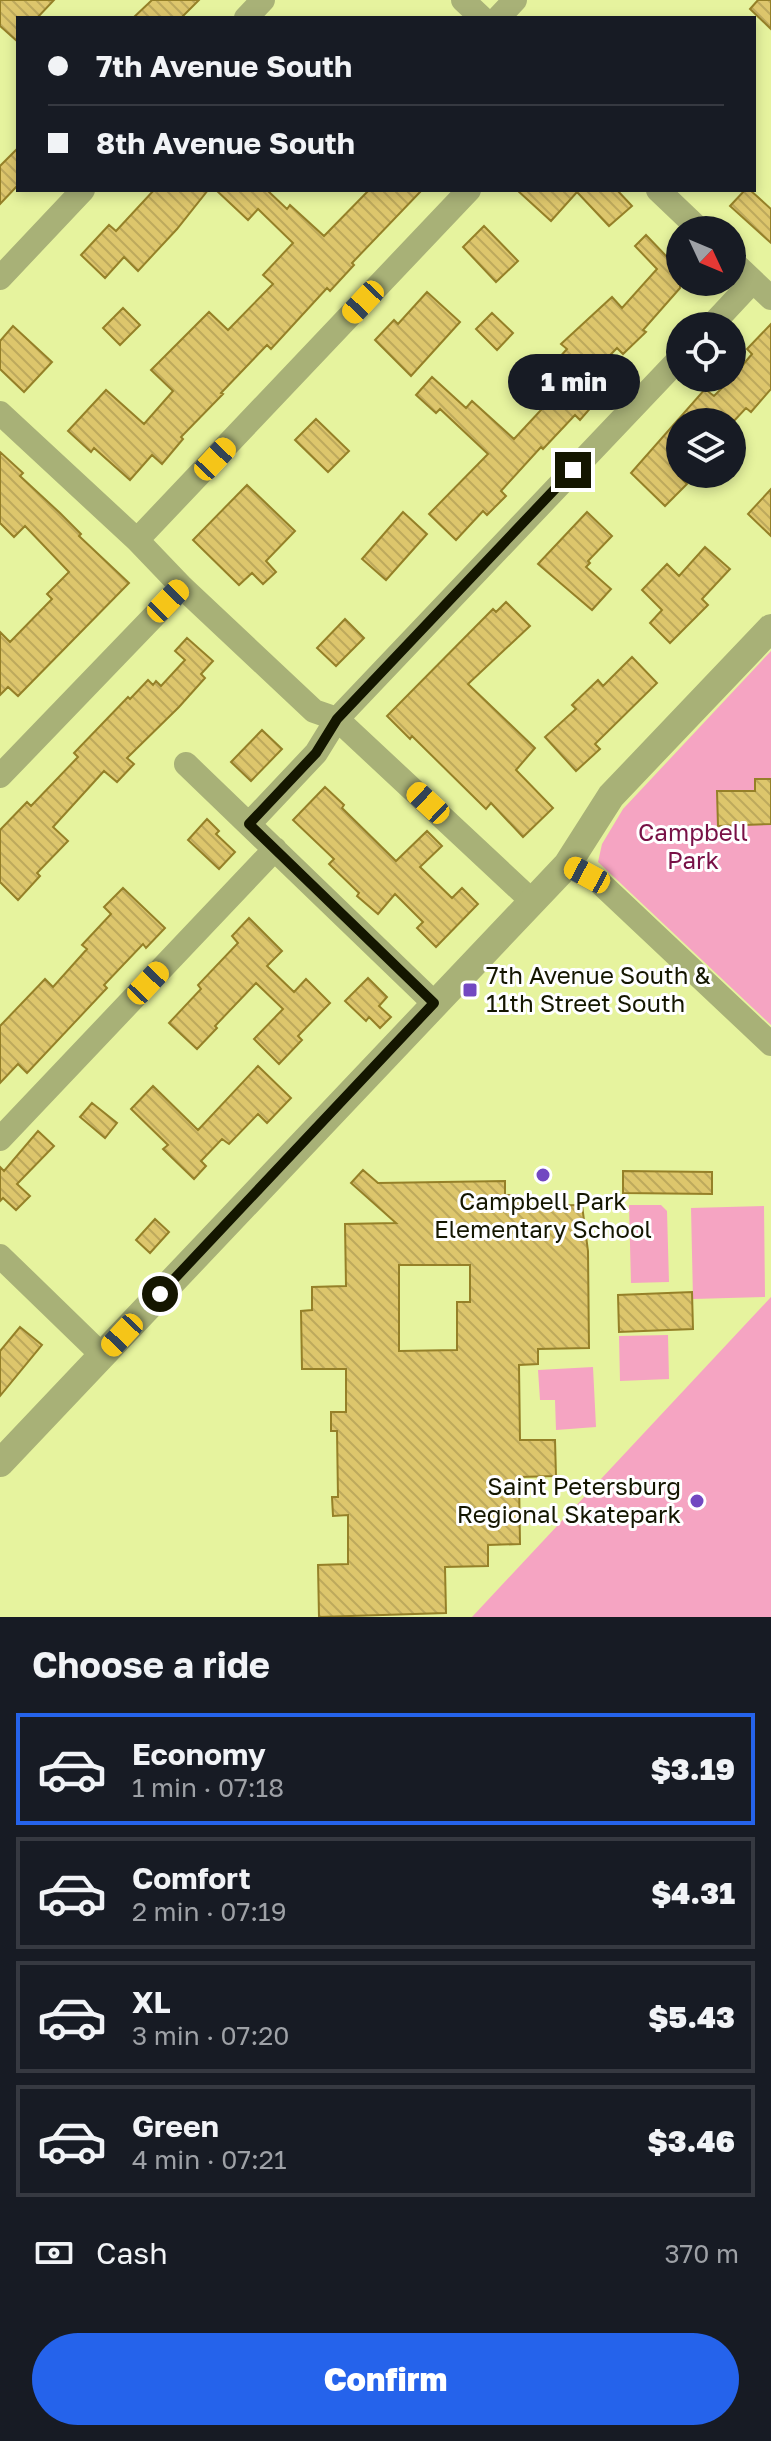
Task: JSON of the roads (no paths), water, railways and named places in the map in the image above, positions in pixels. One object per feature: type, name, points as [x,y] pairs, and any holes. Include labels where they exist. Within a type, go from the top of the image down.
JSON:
[{"type":"street","points":[[248,16],[263,0]]},
{"type":"street","points":[[463,0],[480,16]]},
{"type":"street","points":[[500,16],[515,0]]},
{"type":"street","points":[[0,278],[81,192]]},
{"type":"street","points":[[137,540],[467,192]]},
{"type":"street","points":[[660,192],[685,216]]},
{"type":"street","points":[[746,274],[771,298]]},
{"type":"street","points":[[724,312],[753,281]]},
{"type":"street","points":[[249,824],[316,753],[337,719],[666,373]]},
{"type":"street","points":[[0,413],[314,711],[337,719],[533,902]]},
{"type":"street","points":[[0,776],[182,587]]},
{"type":"street","points":[[0,1463],[533,902],[567,865],[611,796],[771,628]]},
{"type":"street","points":[[186,764],[434,1003]]},
{"type":"street","points":[[0,1139],[275,849]]},
{"type":"street","points":[[567,865],[598,881],[771,1044]]},
{"type":"street","points":[[0,1256],[102,1355]]},
{"type":"place","name":"7th Avenue South & 11th Street South","points":[[470,990]]},
{"type":"place","name":"Campbell Park Elementary School","points":[[543,1175]]},
{"type":"place","name":"Saint Petersburg Regional Skatepark","points":[[697,1501]]},
{"type":"park label","name":"Campbell Park","points":[[693,847]]}]
